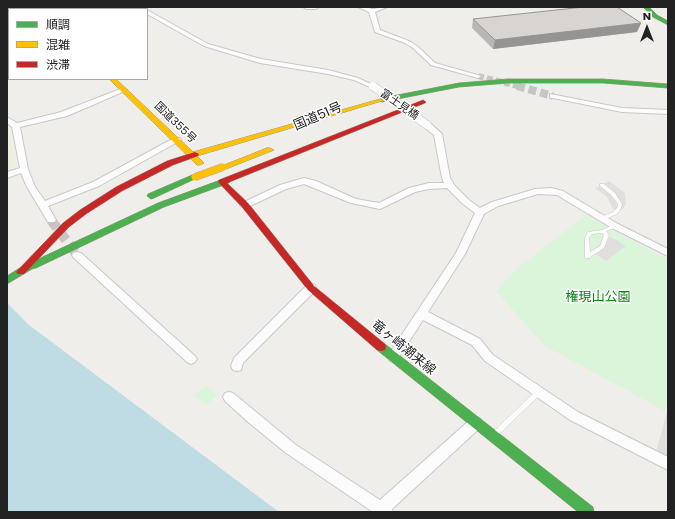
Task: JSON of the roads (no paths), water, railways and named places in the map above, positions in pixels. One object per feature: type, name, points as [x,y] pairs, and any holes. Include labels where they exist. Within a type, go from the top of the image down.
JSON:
[{"type":"main road","points":[[646,7],[655,16],[668,23]]},
{"type":"main road","name":"国道355号","points":[[113,80],[191,155],[222,182]]},
{"type":"main road","points":[[19,273],[66,225],[83,212],[130,184],[191,155],[380,100],[467,84],[508,81],[550,81]]},
{"type":"main road","points":[[19,273],[130,218],[378,119],[428,101],[470,90],[550,81]]},
{"type":"main road","name":"国道51号","points":[[341,122],[377,108],[432,94],[476,86],[550,81],[603,81],[668,86]]},
{"type":"main road","points":[[141,201],[195,177],[277,148]]},
{"type":"main road","name":"竜ヶ崎潮来線","points":[[222,182],[245,205],[311,288],[394,358],[588,512]]},
{"type":"main road","points":[[7,281],[82,232]]},
{"type":"street","points":[[306,7],[316,7]]},
{"type":"street","points":[[361,7],[372,11],[384,7]]},
{"type":"street","points":[[372,11],[377,30],[407,42],[415,47],[433,64],[478,76]]},
{"type":"street","name":"富士見橋","points":[[148,13],[206,45],[260,61],[328,72],[356,79],[372,86],[438,134],[444,171],[450,185]]},
{"type":"street","points":[[16,126],[64,114],[123,90]]},
{"type":"street","points":[[553,96],[622,110],[668,112]]},
{"type":"street","points":[[7,119],[16,126],[24,169],[32,187],[44,205],[50,220]]},
{"type":"street","points":[[44,205],[96,184],[177,140]]},
{"type":"street","points":[[7,175],[24,169]]},
{"type":"street","points":[[245,205],[283,187],[304,181],[313,182],[354,201],[380,206],[412,190],[429,186],[450,185],[466,202],[480,212]]},
{"type":"street","points":[[394,358],[460,254],[480,212],[494,204],[538,191],[560,193],[615,226],[668,253]]},
{"type":"street","points":[[77,255],[191,359]]},
{"type":"street","points":[[237,366],[238,361],[311,288]]},
{"type":"street","points":[[421,314],[476,342],[489,358],[574,416],[668,464]]},
{"type":"street","points":[[229,397],[291,449],[383,510],[476,423]]},
{"type":"lane","points":[[602,185],[613,194],[620,204],[615,213],[603,218]]},
{"type":"lane","points":[[603,232],[607,235],[602,247],[588,257],[587,238],[590,233],[603,232],[615,226]]},
{"type":"lane","points":[[492,436],[539,392]]},
{"type":"water","points":[[7,303],[29,325],[279,512],[7,512]]},
{"type":"tunnel","points":[[478,76],[521,87]]},
{"type":"tunnel","points":[[517,86],[553,96]]},
{"type":"tunnel","points":[[51,220],[75,252]]},
{"type":"park label","name":"権現山公園","points":[[598,298]]}]
